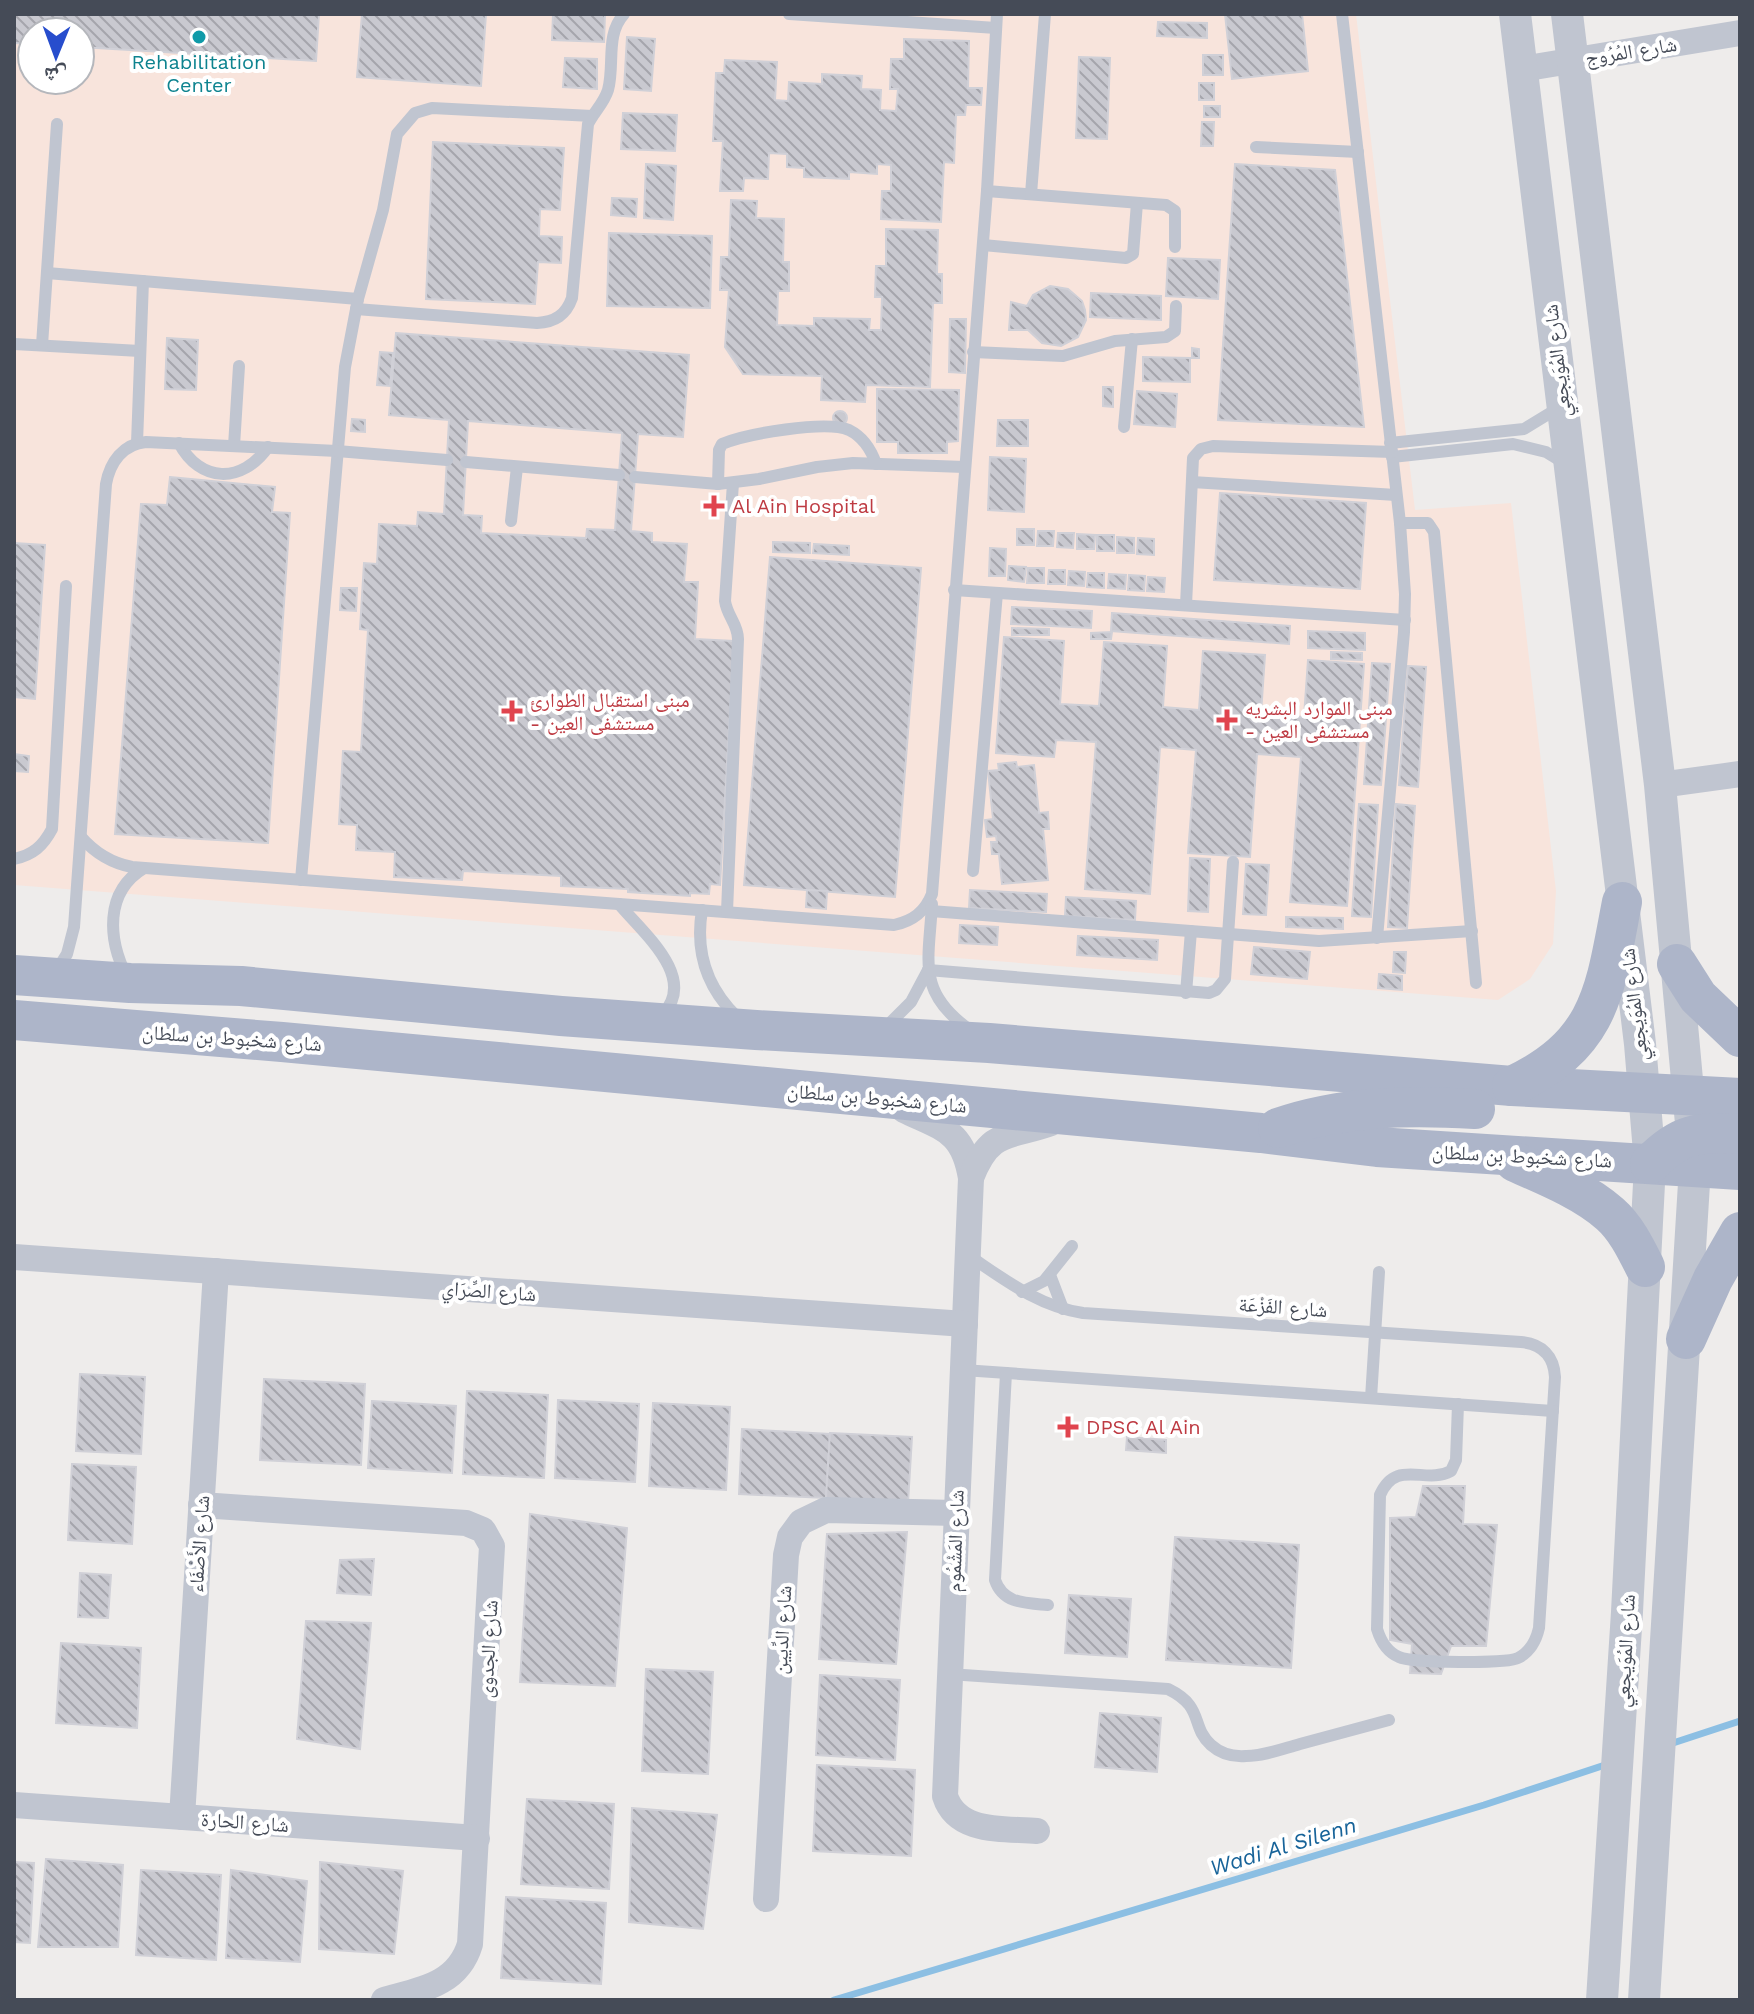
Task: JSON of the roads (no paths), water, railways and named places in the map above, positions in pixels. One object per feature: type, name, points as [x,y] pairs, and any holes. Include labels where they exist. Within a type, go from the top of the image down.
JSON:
[{"type":"main road","points":[[1512,1086],[1557,1060],[1580,1037],[1593,1018],[1608,976],[1622,902]]},
{"type":"main road","points":[[1677,964],[1698,997],[1740,1037]]},
{"type":"main road","points":[[32,976],[275,989],[561,1016],[989,1043],[1512,1086],[1646,1105],[1692,1132],[1740,1170]]},
{"type":"main road","points":[[14,1001],[149,1009],[161,1007],[168,1001],[167,992],[142,984]]},
{"type":"main road","points":[[282,1042],[274,1030],[278,1021],[284,1019],[489,1027],[561,1016]]},
{"type":"main road","name":"شارع شخبوط بن سلطان","points":[[14,1020],[1261,1133],[1377,1147],[1650,1164]]},
{"type":"main road","points":[[1650,1164],[1740,1098]]},
{"type":"main road","points":[[1261,1133],[1325,1114],[1392,1107],[1646,1105]]},
{"type":"main road","points":[[1692,1132],[1740,1134]]},
{"type":"main road","points":[[1493,1153],[1545,1176],[1610,1214],[1630,1239],[1645,1267]]},
{"type":"main road","points":[[1686,1339],[1713,1279],[1740,1232]]},
{"type":"street","name":"شارع المُوَيجعِي","points":[[1515,14],[1646,1105],[1650,1164],[1627,1612],[1602,2000]]},
{"type":"street","name":"شارع المُوَيجعِي","points":[[1567,14],[1660,785],[1692,1132],[1686,1339],[1644,2000]]},
{"type":"street","name":"شارع المُرُوج","points":[[1522,69],[1740,33]]},
{"type":"street","points":[[1660,785],[1740,774]]},
{"type":"street","name":"شارع المَشْمُوم","points":[[890,1099],[906,1111],[930,1120],[948,1132],[964,1151],[971,1178],[944,1786],[948,1806],[962,1821],[971,1825],[1037,1831]]},
{"type":"street","points":[[971,1178],[983,1153],[1005,1134],[1039,1127],[1065,1115]]},
{"type":"street","name":"شارع الصِّرَاي","points":[[14,1257],[965,1324]]},
{"type":"street","name":"شارع الأَصْفَاء","points":[[182,1817],[216,1271]]},
{"type":"street","name":"شارع الجدوى","points":[[201,1505],[466,1523],[475,1525],[489,1537],[493,1555],[470,1944],[462,1964],[447,1979],[384,2000]]},
{"type":"street","name":"شارع الدِّيين","points":[[766,1899],[786,1555],[790,1537],[801,1522],[826,1510],[956,1513]]},
{"type":"street","name":"شارع الحارة","points":[[14,1805],[477,1838]]},
{"type":"lane","points":[[47,273],[537,323],[560,317],[572,298],[587,129],[609,87],[613,32],[624,14]]},
{"type":"lane","points":[[789,14],[997,21],[928,970],[932,986],[946,1010],[989,1043]]},
{"type":"lane","points":[[1031,194],[1045,14]]},
{"type":"lane","points":[[1342,14],[1400,523],[1405,620],[1377,938]]},
{"type":"lane","points":[[301,880],[345,367],[357,304],[383,210],[395,142],[402,125],[415,113],[432,108],[592,116]]},
{"type":"lane","points":[[42,345],[57,124]]},
{"type":"lane","points":[[1256,147],[1358,152]]},
{"type":"lane","points":[[987,191],[1172,207],[1175,211],[1175,247]]},
{"type":"lane","points":[[983,245],[1126,258],[1133,254],[1137,203]]},
{"type":"lane","points":[[137,443],[143,281]]},
{"type":"lane","points":[[973,352],[1063,356],[1132,339],[1171,335],[1175,331],[1176,306]]},
{"type":"lane","points":[[1124,427],[1132,339]]},
{"type":"lane","points":[[14,344],[140,351]]},
{"type":"lane","points":[[234,446],[239,366]]},
{"type":"lane","points":[[1391,451],[1524,429],[1563,405]]},
{"type":"lane","points":[[718,484],[722,444],[739,438],[793,430],[829,426],[848,430],[865,442],[876,464]]},
{"type":"lane","points":[[32,976],[67,954],[72,940],[106,484],[119,455],[137,443],[179,443],[447,460]]},
{"type":"lane","points":[[179,443],[193,463],[216,474],[241,471],[252,466],[268,447]]},
{"type":"lane","points":[[1186,605],[1193,458],[1201,449],[1213,446],[1391,451],[1513,444],[1546,452],[1570,466]]},
{"type":"lane","points":[[466,462],[619,475]]},
{"type":"lane","points":[[635,477],[718,484],[817,467],[876,464],[964,467]]},
{"type":"lane","points":[[511,521],[517,467]]},
{"type":"lane","points":[[1192,482],[1396,495]]},
{"type":"lane","points":[[727,912],[738,639],[737,625],[729,616],[725,601],[733,483]]},
{"type":"lane","points":[[1400,523],[1428,523],[1434,532],[1476,983]]},
{"type":"lane","points":[[14,859],[36,850],[46,841],[52,829],[66,586]]},
{"type":"lane","points":[[954,590],[1405,620]]},
{"type":"lane","points":[[973,871],[997,593]]},
{"type":"lane","points":[[81,837],[109,860],[120,865],[144,868],[894,925],[904,923],[921,912],[932,894]]},
{"type":"lane","points":[[928,970],[1209,993],[1221,986],[1225,979],[1233,862]]},
{"type":"lane","points":[[142,984],[115,948],[112,928],[115,905],[123,885],[144,868]]},
{"type":"lane","points":[[619,904],[657,949],[674,977],[676,986],[671,1004],[652,1023]]},
{"type":"lane","points":[[702,910],[699,945],[708,979],[728,1008],[756,1030]]},
{"type":"lane","points":[[931,911],[1319,941],[1472,931]]},
{"type":"lane","points":[[1186,993],[1191,931]]},
{"type":"lane","points":[[872,1037],[911,1002],[928,970]]},
{"type":"lane","points":[[1022,1292],[1050,1275],[1072,1246]]},
{"type":"lane","name":"شارع الفَزْعَة","points":[[968,1255],[1022,1292],[1063,1309],[1093,1315],[1521,1342],[1539,1346],[1555,1368],[1539,1628],[1526,1653],[1509,1661],[1408,1660],[1391,1653],[1377,1629],[1380,1495],[1384,1487],[1398,1476],[1439,1475],[1451,1471],[1456,1460],[1458,1404]]},
{"type":"lane","points":[[1371,1398],[1379,1272]]},
{"type":"lane","points":[[1050,1275],[1063,1309]]},
{"type":"lane","points":[[963,1370],[1553,1411]]},
{"type":"lane","points":[[1006,1373],[995,1580],[1007,1598],[1022,1603],[1048,1605]]},
{"type":"lane","points":[[949,1674],[1168,1689],[1194,1710],[1212,1746],[1235,1756],[1260,1755],[1389,1720]]},
{"type":"waterway","name":"Wadi Al Silenn","points":[[1670,1744],[1740,1721]]},
{"type":"waterway","name":"Wadi Al Silenn","points":[[834,2000],[1484,1805],[1608,1764]]},
{"type":"place","name":"Rehabilitation Center","points":[[199,37]]},
{"type":"place","name":"Al Ain Hospital","points":[[714,506]]},
{"type":"place","name":"مبنى استقبال الطوارئ - مستشفى العين","points":[[512,711]]},
{"type":"place","name":"مبنى الموارد البشريه - مستشفى العين","points":[[1227,720]]},
{"type":"place","name":"DPSC Al Ain","points":[[1068,1427]]}]
